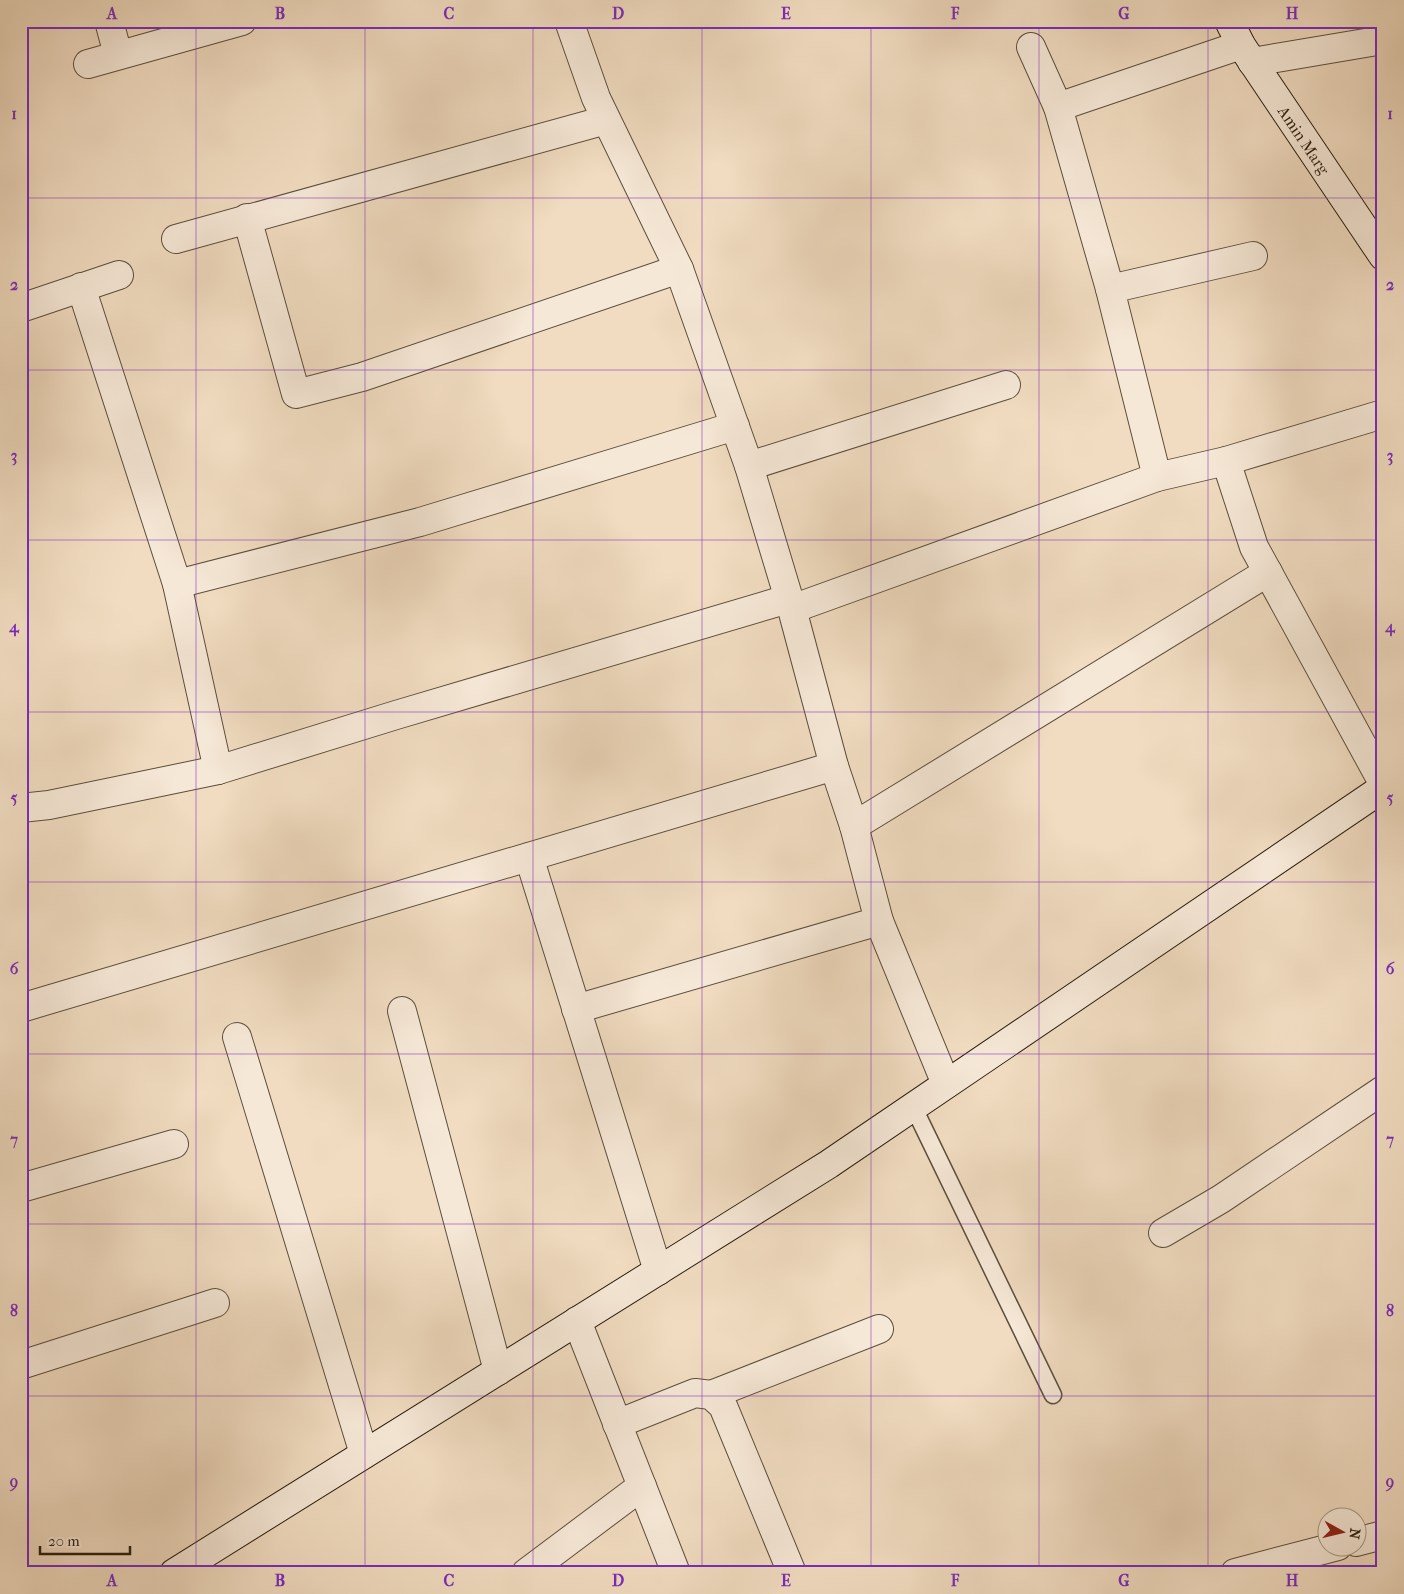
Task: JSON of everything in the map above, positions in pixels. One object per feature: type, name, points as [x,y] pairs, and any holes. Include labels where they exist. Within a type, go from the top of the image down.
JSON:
[{"type":"street","points":[[109,21],[118,55]]},
{"type":"street","points":[[88,64],[242,21]]},
{"type":"street","points":[[568,21],[596,98],[679,269],[735,426],[749,466],[790,604],[834,766],[854,826],[879,921],[946,1084]]},
{"type":"street","name":"Amin Marg","points":[[1229,21],[1246,54],[1383,256]]},
{"type":"street","points":[[1058,107],[1246,54],[1383,40]]},
{"type":"street","points":[[1031,47],[1058,107],[1110,289],[1158,477]]},
{"type":"street","points":[[176,239],[606,120]]},
{"type":"street","points":[[248,218],[296,394],[362,377],[679,269]]},
{"type":"street","points":[[1110,289],[1254,256]]},
{"type":"street","points":[[21,308],[119,276]]},
{"type":"street","points":[[81,288],[177,584],[218,770]]},
{"type":"street","points":[[749,466],[1006,385]]},
{"type":"street","points":[[21,808],[49,805],[218,770],[414,709],[790,604],[1158,477],[1226,461],[1383,414]]},
{"type":"street","points":[[177,584],[420,522],[735,426]]},
{"type":"street","points":[[1226,461],[1254,547],[1383,784]]},
{"type":"street","points":[[854,826],[1268,572]]},
{"type":"street","points":[[21,1008],[834,766]]},
{"type":"street","points":[[174,1573],[829,1164],[1383,788]]},
{"type":"street","points":[[529,857],[658,1271]]},
{"type":"street","points":[[576,1009],[879,921]]},
{"type":"street","points":[[402,1011],[498,1371]]},
{"type":"street","points":[[237,1036],[364,1454]]},
{"type":"street","points":[[1162,1233],[1221,1199],[1383,1090]]},
{"type":"street","points":[[21,1188],[174,1144]]},
{"type":"street","points":[[21,1365],[215,1303]]},
{"type":"street","points":[[577,1321],[676,1573]]},
{"type":"street","points":[[711,1396],[879,1329]]},
{"type":"street","points":[[617,1424],[695,1393],[711,1396],[723,1406],[792,1573]]},
{"type":"street","points":[[526,1573],[642,1486]]},
{"type":"street","points":[[1366,1539],[1383,1535]]},
{"type":"street","points":[[1245,1572],[1316,1552]]},
{"type":"lane","points":[[914,1106],[1053,1395]]}]
